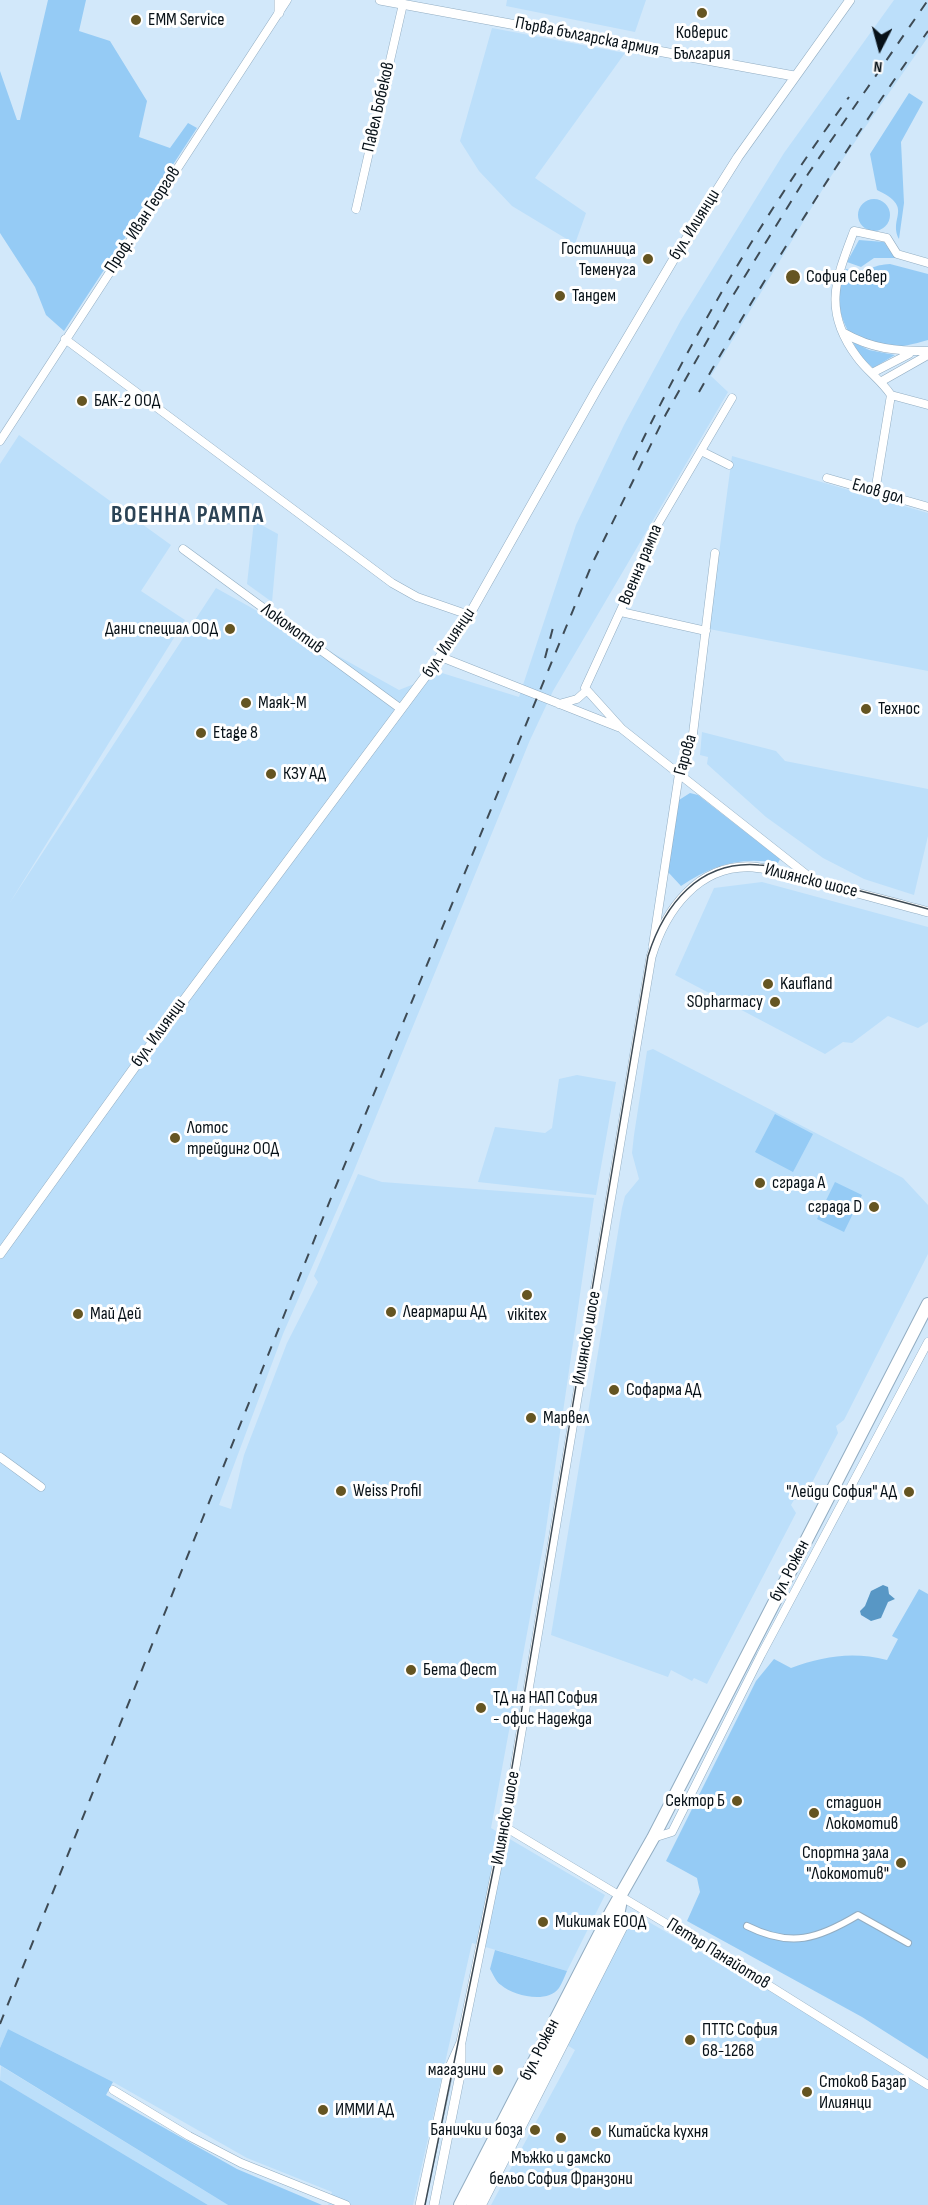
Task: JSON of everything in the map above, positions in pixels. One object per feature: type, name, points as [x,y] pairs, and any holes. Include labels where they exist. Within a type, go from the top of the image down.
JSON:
[{"type":"main road","name":"бул. Рожен","points":[[460,2205],[611,1912],[653,1838],[928,1305]]},
{"type":"main road","name":"бул. Рожен","points":[[473,2205],[618,1921],[622,1896]]},
{"type":"street","points":[[279,0],[279,13]]},
{"type":"street","name":"Проф. Иван Георгов","points":[[0,441],[287,0]]},
{"type":"street","name":"Първа българска армия","points":[[380,0],[794,76]]},
{"type":"street","name":"бул. Илиянци","points":[[1,1250],[162,1029],[441,657],[469,615],[597,388],[675,257],[738,157],[850,0]]},
{"type":"street","name":"Павел Бобеков","points":[[356,209],[403,4]]},
{"type":"street","points":[[875,492],[891,395],[882,381],[872,374],[857,357],[844,333],[836,312],[835,283],[854,231],[888,238],[897,254],[928,263]]},
{"type":"street","points":[[844,333],[878,348],[928,353]]},
{"type":"street","points":[[65,339],[392,583],[417,597],[469,615]]},
{"type":"street","points":[[872,374],[888,363],[919,351]]},
{"type":"street","points":[[882,381],[928,353]]},
{"type":"street","points":[[891,395],[928,405]]},
{"type":"street","name":"Военна рампа","points":[[586,686],[621,612],[655,529],[732,398]]},
{"type":"street","points":[[700,451],[729,465]]},
{"type":"street","name":"Елов дол","points":[[827,477],[928,507]]},
{"type":"street","name":"Локомотив","points":[[183,549],[401,709]]},
{"type":"street","name":"Гарова","points":[[651,957],[679,774],[692,742],[715,553]]},
{"type":"street","points":[[621,612],[706,631]]},
{"type":"street","points":[[441,657],[622,729]]},
{"type":"street","points":[[557,704],[577,699],[586,686],[622,729],[816,882]]},
{"type":"street","name":"Илиянско шосе","points":[[434,2205],[461,2070],[461,2042],[505,1827],[651,957],[669,912],[691,888],[711,876],[730,869],[751,867],[928,912]]},
{"type":"street","name":"бул. Рожен","points":[[653,1838],[672,1832],[761,1655],[928,1342]]},
{"type":"street","points":[[0,1457],[41,1488]]},
{"type":"street","name":"Петър Панайотов","points":[[505,1827],[622,1896],[928,2085]]},
{"type":"street","points":[[747,1926],[788,1940],[817,1937],[858,1915],[908,1943]]},
{"type":"street","name":"бул. Рожен","points":[[482,2205],[624,1926]]},
{"type":"street","name":"Илиянско шосе","points":[[420,2205],[449,2069],[461,2042]]},
{"type":"street","points":[[113,2090],[189,2136],[242,2163],[346,2205]]},
{"type":"shaded area","points":[[48,0],[86,0],[79,31],[110,41],[147,101],[139,137],[170,148],[188,123],[197,128],[64,331],[46,315],[35,287],[0,233],[0,71],[17,120],[20,120]]},
{"type":"shaded area","points":[[507,0],[646,0],[635,32],[506,6]]},
{"type":"shaded area","points":[[894,0],[928,0],[928,37],[827,182],[711,376],[728,392],[553,691],[530,740],[353,1173],[283,1334],[219,1505],[231,1509],[244,1455],[287,1343],[318,1282],[314,1276],[358,1174],[382,1182],[594,1198],[545,1536],[491,1828],[605,1895],[567,1971],[472,1943],[413,2205],[328,2205],[332,2192],[247,2158],[113,2082],[8,2029],[0,2048],[0,464],[19,435],[171,545],[141,591],[185,620],[9,904],[216,588],[399,690],[442,673],[519,697],[576,525],[624,425],[681,320],[784,153]]},
{"type":"shaded area","points":[[492,28],[625,53],[535,178],[586,213],[575,244],[512,206],[479,171],[460,141]]},
{"type":"shaded area","points":[[909,93],[923,102],[901,142],[904,203],[899,239],[896,231],[898,208],[888,196],[877,190],[870,154]]},
{"type":"shaded area","points":[[874,199],[885,204],[890,215],[885,226],[874,231],[863,226],[858,215],[863,204]]},
{"type":"shaded area","points":[[859,240],[884,242],[895,258],[874,258],[861,267],[847,262]]},
{"type":"shaded area","points":[[890,264],[928,274],[928,340],[896,347],[880,345],[849,333],[838,301],[839,284],[846,269],[864,270]]},
{"type":"shaded area","points":[[853,342],[869,350],[895,355],[873,368],[859,355]]},
{"type":"shaded area","points":[[732,456],[928,513],[928,671],[709,629]]},
{"type":"shaded area","points":[[254,521],[278,534],[272,602],[247,584]]},
{"type":"shaded area","points":[[702,732],[776,751],[785,761],[928,789],[928,836],[914,895],[864,879],[823,858],[766,817],[707,764],[708,757],[700,755]]},
{"type":"shaded area","points":[[690,793],[698,795],[780,859],[778,863],[751,861],[727,864],[704,873],[681,886],[668,872],[679,800]]},
{"type":"shaded area","points":[[762,882],[928,927],[928,1022],[918,1028],[888,1016],[852,1043],[843,1042],[825,1054],[675,975],[714,888]]},
{"type":"shaded area","points":[[653,1049],[903,1178],[928,1205],[928,1254],[844,1420],[836,1426],[838,1433],[803,1500],[794,1500],[791,1505],[796,1513],[707,1684],[694,1678],[692,1681],[671,1670],[668,1677],[551,1635],[622,1208],[625,1196],[639,1179],[632,1153],[647,1051]]},
{"type":"shaded area","points":[[577,1075],[616,1082],[596,1195],[478,1182],[495,1127],[545,1133],[552,1128],[559,1079]]},
{"type":"shaded area","points":[[775,1114],[813,1134],[793,1172],[755,1152]]},
{"type":"shaded area","points":[[835,1182],[862,1195],[844,1232],[817,1219]]},
{"type":"shaded area","points":[[883,1585],[888,1587],[889,1594],[895,1599],[888,1602],[881,1618],[871,1621],[861,1615],[860,1611],[865,1606],[871,1591]]},
{"type":"shaded area","name":"стадион Локомотив","points":[[919,1589],[928,1594],[928,2059],[862,2017],[687,1921],[700,1892],[697,1878],[666,1861],[756,1681],[774,1659],[791,1668],[815,1660],[850,1655],[887,1660],[898,1639],[892,1636]]},
{"type":"shaded area","name":"Стоков Базар Илиянци","points":[[635,1914],[754,1983],[757,1978],[928,2085],[928,2205],[491,2205],[575,2050],[567,2045]]},
{"type":"shaded area","points":[[495,1950],[567,1971],[554,1993],[539,1997],[522,1995],[499,1984],[495,1978],[490,1969]]},
{"type":"shaded area","points":[[8,2029],[113,2082],[106,2095],[237,2169],[322,2205],[228,2205],[0,2065],[0,2048]]},
{"type":"shaded area","points":[[1,2066],[228,2205],[208,2205],[0,2080]]},
{"type":"shaded area","points":[[0,2080],[208,2205],[0,2205]]},
{"type":"tram line","points":[[425,2205],[502,1827],[648,956],[655,937],[674,903],[687,890],[702,878],[738,865],[774,867],[928,909]]},
{"type":"railway","points":[[0,2024],[331,1198],[592,564],[666,414],[729,302],[808,174],[928,0]]},
{"type":"railway","points":[[699,392],[809,209],[928,31]]},
{"type":"railway","points":[[633,460],[681,365],[733,273],[760,228],[849,97]]},
{"type":"railway","points":[[545,658],[555,620]]},
{"type":"place","name":"Коверис България","points":[[702,13]]},
{"type":"place","name":"EMM Service","points":[[136,20]]},
{"type":"place","name":"Гостилница Теменуга","points":[[648,259]]},
{"type":"place","name":"София Север","points":[[793,277]]},
{"type":"place","name":"Тандем","points":[[560,296]]},
{"type":"place","name":"БАК-2 ООД","points":[[82,401]]},
{"type":"place","name":"Дани специал ООД","points":[[230,629]]},
{"type":"place","name":"Маяк-М","points":[[246,703]]},
{"type":"place","name":"Технос","points":[[866,709]]},
{"type":"place","name":"Etage 8","points":[[201,733]]},
{"type":"place","name":"КЗУ АД","points":[[271,774]]},
{"type":"place","name":"Kaufland","points":[[768,984]]},
{"type":"place","name":"SOpharmacy","points":[[775,1002]]},
{"type":"place","name":"Лотос трейдинг ООД","points":[[175,1138]]},
{"type":"place","name":"сграда А","points":[[760,1183]]},
{"type":"place","name":"сграда D","points":[[874,1207]]},
{"type":"place","name":"vikitex","points":[[527,1295]]},
{"type":"place","name":"Леармарш АД","points":[[391,1312]]},
{"type":"place","name":"Май Дей","points":[[78,1314]]},
{"type":"place","name":"Софарма АД","points":[[614,1390]]},
{"type":"place","name":"Марвел","points":[[531,1418]]},
{"type":"place","name":"Weiss Profil","points":[[341,1491]]},
{"type":"place","name":"\"Лейди София\" АД","points":[[909,1492]]},
{"type":"place","name":"Бета Фест","points":[[411,1670]]},
{"type":"place","name":"ТД на НАП София - офис Надежда","points":[[481,1708]]},
{"type":"place","name":"Сектор Б","points":[[737,1801]]},
{"type":"place","name":"стадион Локомотив","points":[[814,1813]]},
{"type":"place","name":"Спортна зала \"Локомотив\"","points":[[901,1863]]},
{"type":"place","name":"Микимак ЕООД","points":[[543,1922]]},
{"type":"place","name":"ПТТС София 68-1268","points":[[690,2040]]},
{"type":"place","name":"магазини","points":[[498,2070]]},
{"type":"place","name":"Стоков Базар Илиянци","points":[[807,2092]]},
{"type":"place","name":"ИММИ АД","points":[[323,2110]]},
{"type":"place","name":"Банички и боза","points":[[535,2130]]},
{"type":"place","name":"Китайска кухня","points":[[596,2132]]},
{"type":"place","name":"Мъжко и дамско бельо София Франзони","points":[[561,2138]]},
{"type":"district","name":"ВОЕННА РАМПА","points":[[188,516]]}]
